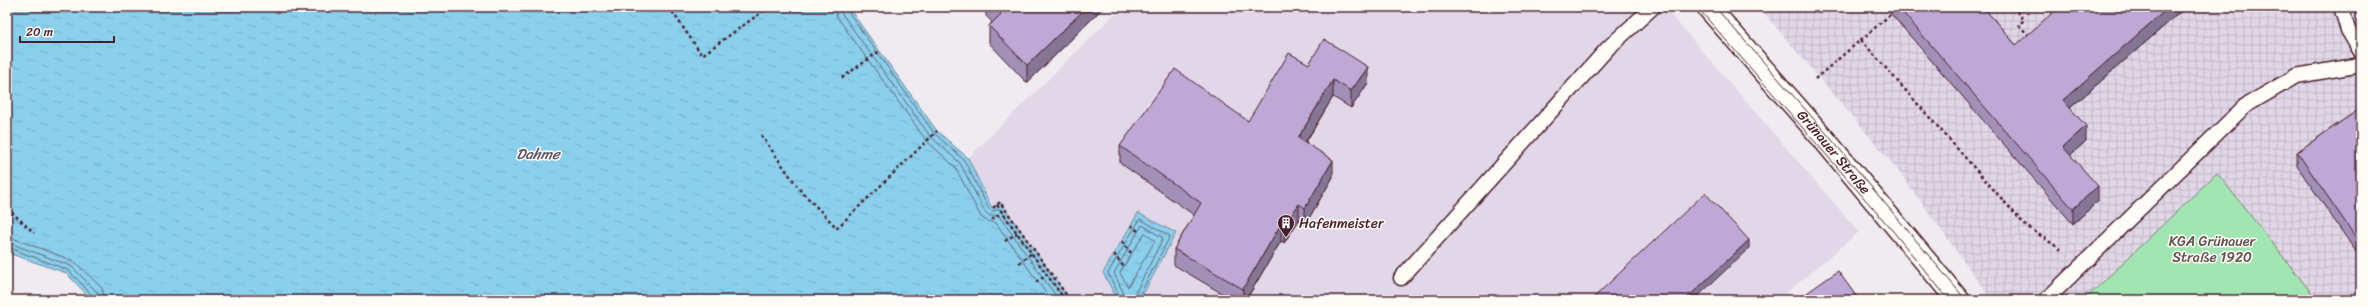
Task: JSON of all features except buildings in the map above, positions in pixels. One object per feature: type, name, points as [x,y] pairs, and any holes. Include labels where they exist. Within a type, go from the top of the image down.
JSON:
[{"type":"main road","name":"Grünauer Straße","points":[[1708,7],[1822,137],[1958,300]]},
{"type":"lane","points":[[1401,278],[1608,48],[1653,7]]},
{"type":"lane","points":[[2340,7],[2348,30],[2361,52]]},
{"type":"lane","points":[[2046,300],[2245,106],[2296,76],[2361,65]]},
{"type":"path","points":[[669,7],[702,55],[769,7]]},
{"type":"path","points":[[2013,7],[2024,20],[2019,25],[2033,42]]},
{"type":"path","points":[[1815,79],[1891,14]]},
{"type":"path","points":[[1861,40],[2025,225],[2059,247],[2078,268]]},
{"type":"path","points":[[842,78],[881,50]]},
{"type":"path","points":[[761,135],[800,190],[836,228],[937,131]]},
{"type":"path","points":[[993,208],[1000,202],[1070,300]]},
{"type":"path","points":[[997,204],[1065,300]]},
{"type":"path","points":[[7,208],[34,234]]},
{"type":"path","points":[[992,220],[1002,212]]},
{"type":"path","points":[[1130,225],[1140,233]]},
{"type":"path","points":[[1005,241],[1017,233]]},
{"type":"path","points":[[1122,241],[1131,253]]},
{"type":"path","points":[[1019,263],[1032,253]]},
{"type":"path","points":[[1114,254],[1123,266]]},
{"type":"path","points":[[1036,282],[1047,275]]},
{"type":"path","points":[[1055,300],[1062,295]]},
{"type":"shaded area","points":[[1122,7],[1664,7],[1859,232],[1778,300],[1140,300],[1176,233],[1138,213],[1103,273],[1115,295],[1112,300],[1070,300],[1000,202],[993,208],[968,158]]},
{"type":"shaded area","points":[[1759,7],[2361,7],[2361,300],[2317,300],[2217,173],[2084,300],[1992,300],[1897,169]]},
{"type":"green space","name":"KGA Grünauer Straße 1920","points":[[2217,173],[2317,300],[2084,300]]},
{"type":"water","name":"Dahme","points":[[7,7],[848,7],[937,131],[968,158],[992,208],[1000,202],[1070,300],[92,300],[66,273],[11,254],[7,249]]},
{"type":"water","points":[[1138,213],[1176,233],[1140,300],[1112,300],[1115,295],[1103,273]]},
{"type":"tram line","points":[[1697,7],[1892,230],[1949,300]]},
{"type":"tram line","points":[[1715,7],[1827,134],[1966,300]]},
{"type":"place","name":"Hafenmeister","points":[[1286,238]]}]
